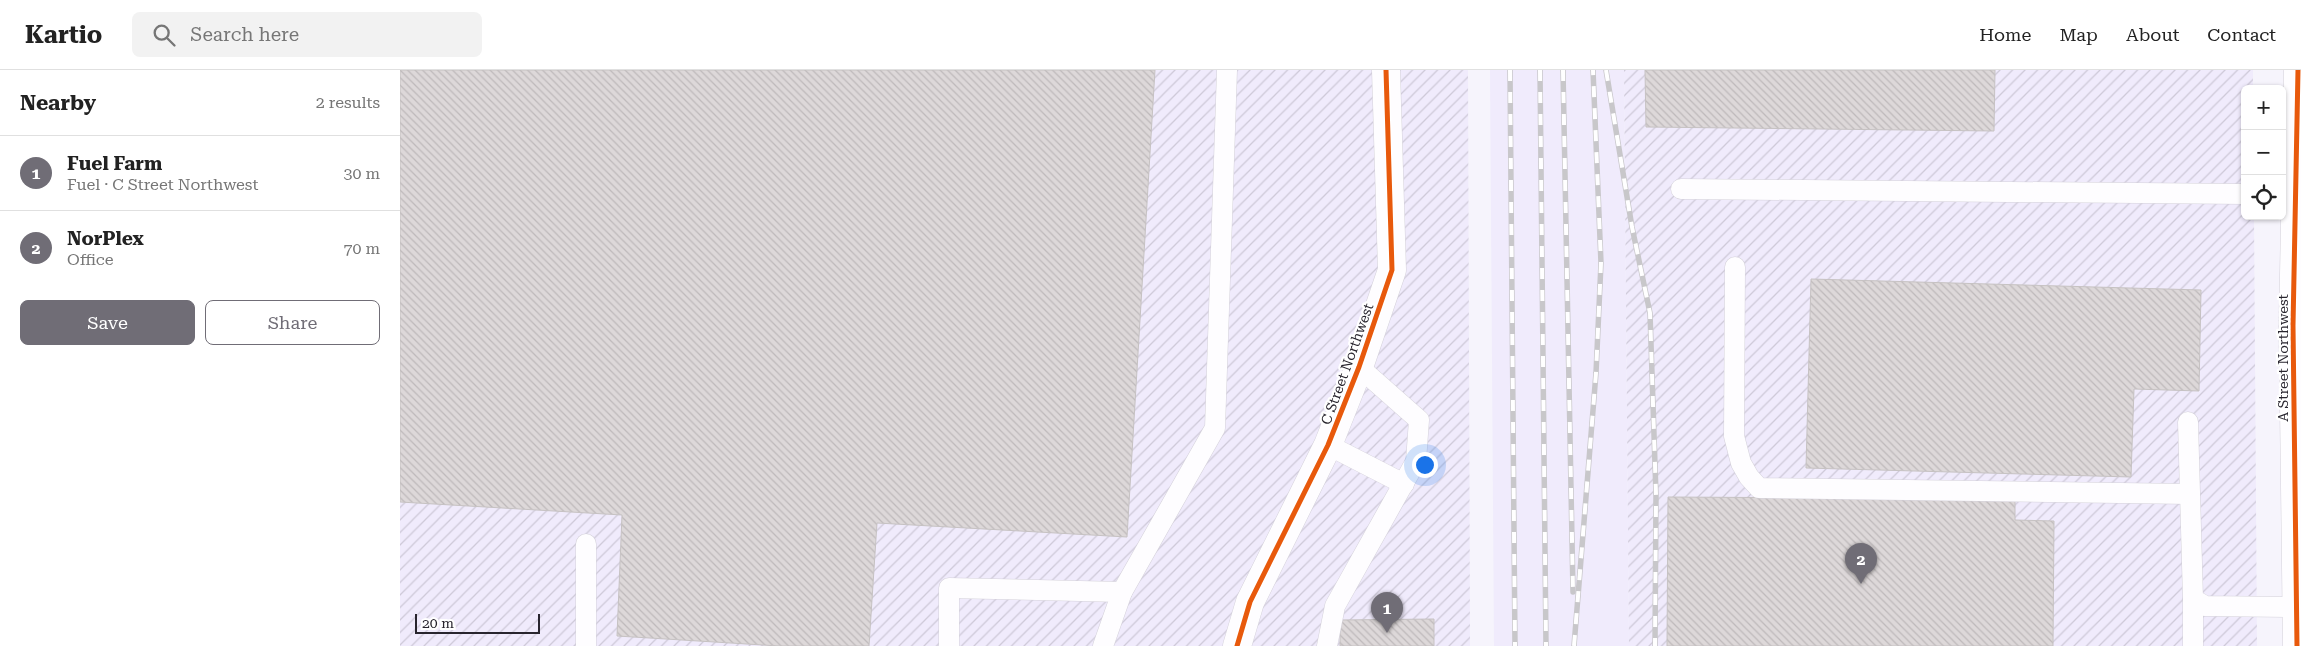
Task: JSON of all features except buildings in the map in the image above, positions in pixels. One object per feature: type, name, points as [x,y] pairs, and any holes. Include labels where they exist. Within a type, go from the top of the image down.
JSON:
[{"type":"street","name":"C Street Northwest","points":[[1237,646],[1250,602],[1328,445],[1359,367],[1392,270],[1386,70]]},
{"type":"street","name":"A Street Northwest","points":[[2297,646],[2293,326],[2289,195],[2298,70]]},
{"type":"lane","points":[[1103,646],[1122,592],[1215,428],[1228,70]]},
{"type":"lane","points":[[1681,189],[2241,194]]},
{"type":"lane","points":[[1735,267],[1734,436],[1741,463],[1760,488],[2190,494]]},
{"type":"lane","points":[[1328,646],[1335,606],[1416,461],[1419,420],[1359,367]]},
{"type":"lane","points":[[2188,422],[2193,646]]},
{"type":"lane","points":[[1328,445],[1404,484]]},
{"type":"lane","points":[[586,544],[586,646]]},
{"type":"lane","points":[[950,646],[950,588],[1122,592]]},
{"type":"lane","points":[[2193,599],[2205,606],[2297,607]]},
{"type":"shaded area","points":[[400,70],[1468,70],[1470,646],[400,646]]},
{"type":"shaded area","points":[[1490,70],[1624,70],[1629,646],[1494,646]]},
{"type":"shaded area","points":[[1624,70],[2253,70],[2253,85],[2241,85],[2241,220],[2254,220],[2257,646],[1629,646]]},
{"type":"railway","points":[[1510,70],[1515,646]]},
{"type":"railway","points":[[1540,70],[1546,646]]},
{"type":"railway","points":[[1563,70],[1573,592]]},
{"type":"railway","points":[[1574,646],[1596,373],[1601,263],[1593,70]]},
{"type":"railway","points":[[1606,70],[1632,227],[1650,313],[1656,495],[1655,646]]},
{"type":"cycle path","points":[[1237,646],[1250,602],[1328,445],[1359,367],[1392,270],[1386,70]]},
{"type":"cycle path","points":[[2297,646],[2293,326],[2298,70]]},
{"type":"place","name":"NorPlex","points":[[1861,584]]},
{"type":"place","name":"Fuel Farm","points":[[1387,633]]}]
